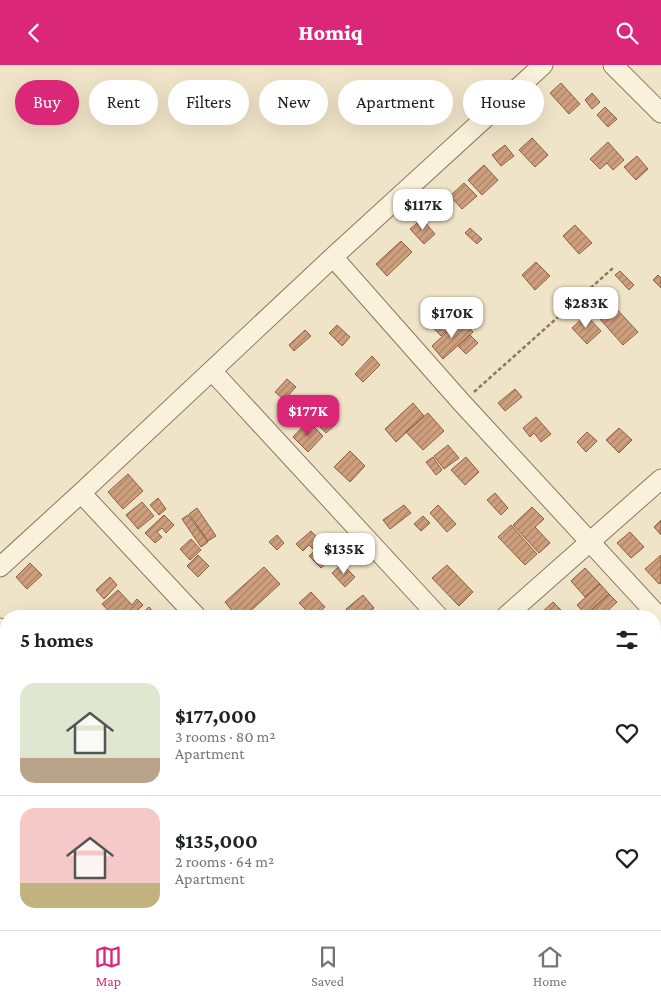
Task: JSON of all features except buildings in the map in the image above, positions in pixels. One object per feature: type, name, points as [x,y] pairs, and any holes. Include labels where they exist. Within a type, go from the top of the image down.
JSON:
[{"type":"street","points":[[0,567],[333,257],[543,65]]},
{"type":"street","points":[[613,65],[661,113]]},
{"type":"street","points":[[333,257],[462,403],[653,610]]},
{"type":"street","points":[[212,371],[432,610]]},
{"type":"street","points":[[513,610],[661,479]]},
{"type":"street","points":[[81,493],[190,610]]},
{"type":"path","points":[[462,403],[613,268]]}]
